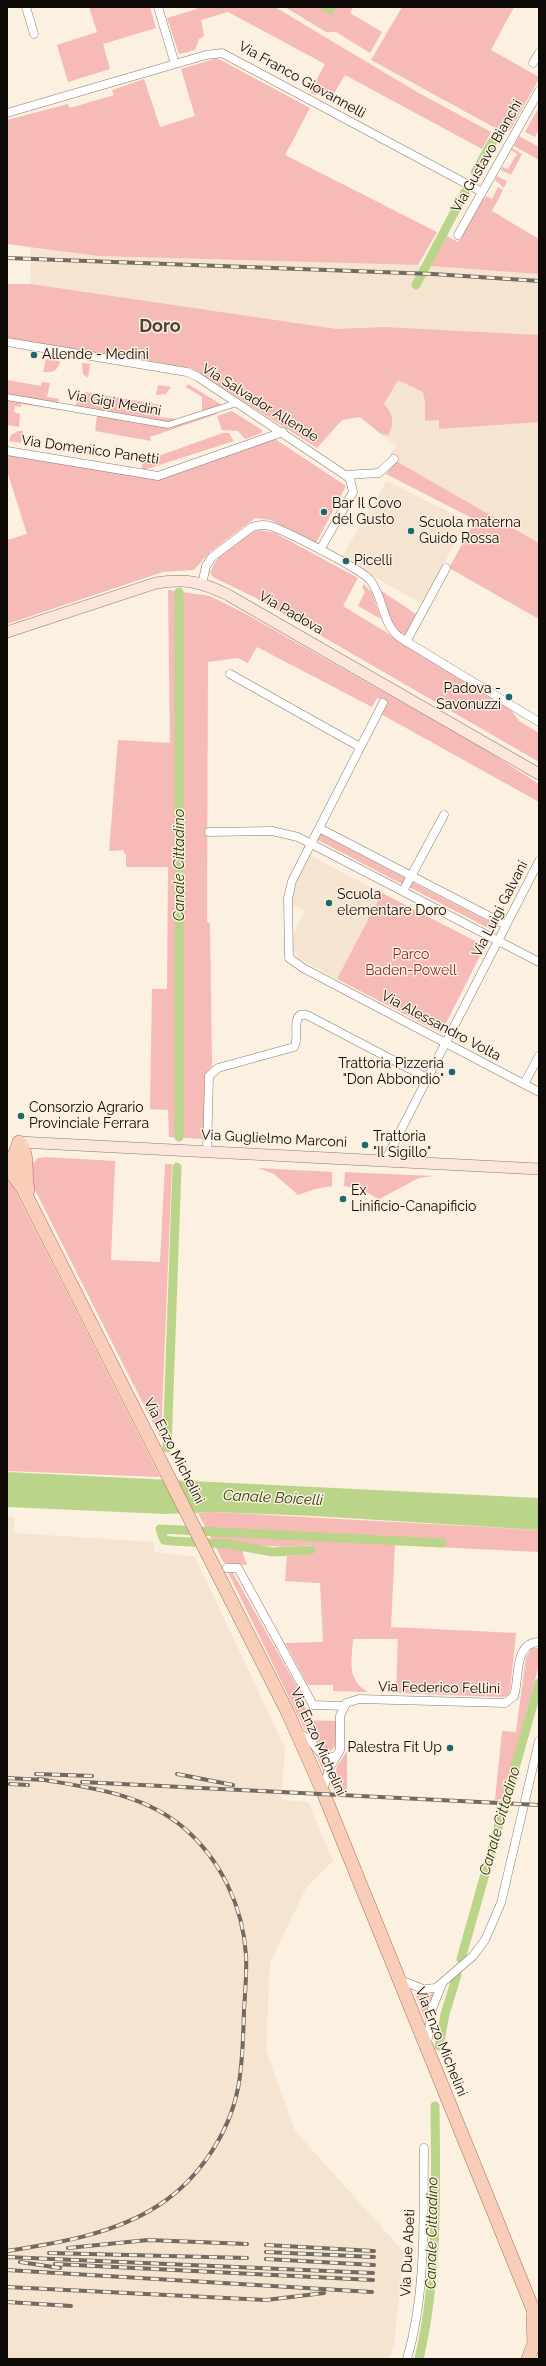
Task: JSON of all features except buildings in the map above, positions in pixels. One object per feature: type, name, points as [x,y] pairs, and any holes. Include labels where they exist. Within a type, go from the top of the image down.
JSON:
[{"type":"main road","name":"Via Padova","points":[[7,632],[156,584],[191,581],[228,595],[539,774]]},
{"type":"main road","name":"Via Guglielmo Marconi","points":[[13,1142],[539,1169]]},
{"type":"main road","name":"Via Enzo Michelini","points":[[13,1142],[23,1149],[25,1178],[33,1207]]},
{"type":"main road","name":"Via Enzo Michelini","points":[[13,1142],[14,1156],[11,1172],[33,1207],[267,1669],[298,1734],[400,1980],[531,2309],[539,2324]]},
{"type":"main road","points":[[25,1161],[32,1151],[37,1148],[57,1144]]},
{"type":"main road","name":"Via Enzo Michelini","points":[[528,2359],[535,2338],[531,2309]]},
{"type":"main road","points":[[528,2359],[539,2353]]},
{"type":"street","points":[[26,7],[34,34]]},
{"type":"street","points":[[158,7],[175,64]]},
{"type":"street","points":[[533,64],[539,53]]},
{"type":"street","name":"Via Franco Giovannelli","points":[[7,113],[212,54],[227,54],[482,192]]},
{"type":"street","name":"Via Gustavo Bianchi","points":[[458,235],[539,91]]},
{"type":"street","name":"Via Salvador Allende","points":[[7,342],[187,372],[282,432],[348,477]]},
{"type":"street","name":"Via Gigi Medini","points":[[7,397],[168,425],[237,403]]},
{"type":"street","name":"Via Domenico Panetti","points":[[7,451],[158,476],[282,432]]},
{"type":"street","points":[[320,550],[351,496],[352,486],[348,477],[379,473],[394,459]]},
{"type":"street","points":[[202,584],[206,566],[212,557],[257,525],[270,526],[320,550],[365,576],[370,581],[389,627],[398,637],[539,722]]},
{"type":"street","points":[[406,642],[446,568]]},
{"type":"street","points":[[230,674],[360,747]]},
{"type":"street","points":[[311,843],[383,703]]},
{"type":"street","points":[[403,891],[444,815]]},
{"type":"street","points":[[319,828],[506,925]]},
{"type":"street","points":[[209,832],[276,832],[289,834],[311,843],[539,962]]},
{"type":"street","name":"Via Alessandro Volta","points":[[311,843],[289,888],[289,958],[303,968],[539,1092]]},
{"type":"street","name":"Via Luigi Galvani","points":[[384,1161],[539,861]]},
{"type":"street","points":[[207,1152],[209,1076],[218,1068],[294,1046],[296,1040],[297,1020],[300,1015],[307,1015],[427,1078]]},
{"type":"street","points":[[524,1084],[539,1056]]},
{"type":"street","name":"Via Federico Fellini","points":[[227,1568],[238,1568],[313,1705],[344,1706],[350,1701],[359,1699],[505,1703],[514,1696],[521,1652],[527,1646],[539,1642]]},
{"type":"street","points":[[323,1792],[329,1768],[340,1750],[340,1716],[344,1706]]},
{"type":"street","points":[[298,1734],[311,1739],[323,1756],[327,1758],[336,1756]]},
{"type":"street","points":[[400,1980],[423,1989],[436,1988],[443,1984],[473,1956],[485,1940],[494,1924],[501,1903],[539,1741]]},
{"type":"street","points":[[427,2051],[429,2022],[443,1984]]},
{"type":"street","name":"Via Due Abeti","points":[[408,2359],[414,2333],[421,2280],[424,2148]]},
{"type":"shaded area","points":[[30,246],[98,256],[418,265],[539,274],[539,543],[396,461],[389,454],[397,447],[337,399],[370,329],[337,329],[31,284]]},
{"type":"shaded area","points":[[387,481],[467,521],[422,604],[341,558]]},
{"type":"shaded area","points":[[309,855],[382,893],[337,979],[299,959],[293,949],[293,935],[305,911],[291,904],[292,887]]},
{"type":"shaded area","points":[[7,1517],[15,1517],[14,1533],[153,1542],[155,1552],[195,1557],[285,1748],[281,1800],[308,1802],[333,1861],[306,1888],[270,1963],[266,2050],[295,2131],[404,2252],[394,2345],[389,2359],[7,2359]]},
{"type":"green space","points":[[89,7],[150,7],[156,28],[103,44],[110,69],[68,82],[57,45],[97,32]]},
{"type":"green space","points":[[196,7],[275,7],[417,92],[491,132],[482,149],[345,75],[330,100],[317,93],[315,95],[310,92],[325,64],[228,12],[201,20],[204,36],[199,39],[195,50],[179,54],[167,18],[197,9]]},
{"type":"green space","points":[[285,7],[353,7],[350,13],[382,32],[370,53],[336,32],[326,32]]},
{"type":"green space","points":[[402,7],[514,7],[491,50],[539,77],[539,79],[510,130],[506,132],[497,129],[371,60]]},
{"type":"green space","points":[[217,58],[310,108],[285,155],[437,232],[418,265],[98,256],[7,244],[7,120],[68,104],[70,108],[114,95],[112,90],[144,79],[160,127],[195,116],[181,69]]},
{"type":"green space","points":[[539,107],[539,129],[535,137],[525,132]]},
{"type":"green space","points":[[519,136],[539,147],[539,160],[514,146]]},
{"type":"green space","points":[[512,148],[522,154],[511,175],[501,170],[502,167],[508,169],[517,154],[511,150]]},
{"type":"green space","points":[[497,176],[507,181],[504,188],[495,180]]},
{"type":"green space","points":[[498,187],[503,190],[492,211],[539,239],[539,274],[430,266],[447,236],[458,242],[482,198],[485,199],[486,196],[492,199]]},
{"type":"green space","points":[[7,284],[31,284],[337,329],[383,327],[539,335],[539,422],[439,429],[439,420],[425,421],[425,401],[423,392],[398,380],[384,404],[387,407],[392,419],[392,427],[388,435],[381,434],[360,417],[342,420],[317,448],[191,368],[7,338]]},
{"type":"green space","points":[[46,359],[60,361],[54,371],[43,372]]},
{"type":"green space","points":[[82,363],[90,364],[88,378],[83,374]]},
{"type":"green space","points":[[7,380],[41,386],[42,382],[50,383],[47,397],[59,399],[57,405],[76,406],[77,398],[84,399],[85,392],[161,405],[159,417],[178,419],[202,411],[202,397],[186,387],[188,384],[222,405],[214,408],[217,414],[150,437],[151,441],[95,431],[97,415],[21,404],[21,407],[15,406],[14,412],[20,414],[19,427],[7,425]]},
{"type":"green space","points":[[158,385],[171,387],[166,394],[156,395]]},
{"type":"green space","points":[[232,411],[262,430],[262,433],[245,439],[238,431],[222,430],[217,416]]},
{"type":"green space","points":[[18,431],[23,431],[21,443],[9,441],[11,435]]},
{"type":"green space","points":[[223,433],[229,433],[234,441],[141,471],[144,456],[154,453],[155,457]]},
{"type":"green space","points":[[275,439],[346,486],[315,545],[271,520],[255,518],[210,552],[194,570],[163,572],[7,624],[7,540],[27,534],[7,471],[7,454],[159,479]]},
{"type":"green space","points":[[90,443],[97,447],[99,457],[87,455]]},
{"type":"green space","points":[[396,461],[539,543],[539,619],[449,568],[472,526],[470,517],[386,474]]},
{"type":"green space","points":[[260,530],[275,533],[358,578],[343,606],[508,706],[519,721],[539,733],[539,762],[256,598],[213,577],[210,573],[223,552],[237,540],[252,532]]},
{"type":"green space","points":[[364,584],[372,593],[381,619],[358,606],[365,592],[362,587]]},
{"type":"green space","points":[[168,590],[210,596],[246,614],[481,747],[539,784],[539,802],[381,714],[387,703],[377,698],[372,707],[257,647],[248,663],[238,658],[208,662],[207,921],[210,924],[212,1066],[204,1077],[204,1139],[169,1137],[168,1110],[150,1109],[152,989],[167,989],[168,867],[126,867],[126,855],[123,850],[109,851],[118,740],[170,743]]},
{"type":"green space","points":[[380,590],[416,614],[405,635],[392,621]]},
{"type":"green space","points":[[319,833],[405,878],[402,884],[316,839]]},
{"type":"green space","points":[[412,882],[497,926],[494,931],[409,887]]},
{"type":"green space","name":"Parco Baden-Powell","points":[[382,893],[485,946],[441,1033],[337,979]]},
{"type":"green space","points":[[46,1157],[115,1161],[111,1260],[160,1262],[165,1164],[172,1164],[161,1439],[33,1186],[32,1164],[38,1158]]},
{"type":"green space","points":[[258,1168],[332,1172],[332,1186],[315,1189],[298,1195],[274,1174]]},
{"type":"green space","points":[[345,1172],[433,1176],[419,1178],[379,1199],[362,1190],[344,1186]]},
{"type":"green space","points":[[7,1175],[13,1186],[160,1477],[7,1471]]},
{"type":"green space","points":[[214,1512],[539,1530],[539,1552],[395,1545],[391,1627],[516,1633],[510,1692],[507,1696],[500,1697],[396,1693],[398,1639],[353,1639],[353,1676],[361,1687],[368,1692],[333,1691],[333,1685],[308,1685],[285,1643],[323,1642],[320,1583],[285,1581],[287,1556],[312,1554],[311,1545],[285,1547],[243,1544],[243,1554],[247,1565],[224,1563],[198,1513]]},
{"type":"green space","points":[[228,1572],[233,1573],[297,1687],[306,1709],[306,1720],[336,1721],[335,1746],[331,1751],[323,1750],[315,1738],[305,1730]]},
{"type":"green space","points":[[532,1648],[539,1648],[539,1665],[503,1799],[495,1800],[502,1731],[516,1732],[526,1657]]},
{"type":"green space","points":[[347,1751],[347,1791],[332,1790],[337,1766]]},
{"type":"green space","points":[[316,1754],[324,1761],[329,1761],[324,1774]]},
{"type":"green space","points":[[435,1993],[426,2022],[415,1994],[424,1995]]},
{"type":"water","points":[[317,7],[336,7],[332,15]]},
{"type":"water","name":"Canale Boicelli","points":[[7,1472],[539,1498],[539,1530],[314,1516],[214,1512],[166,1514],[7,1507]]},
{"type":"waterway","points":[[475,173],[496,135]]},
{"type":"waterway","points":[[416,285],[465,192]]},
{"type":"waterway","name":"Canale Cittadino","points":[[179,592],[179,1137]]},
{"type":"waterway","points":[[167,1448],[177,1167]]},
{"type":"waterway","points":[[311,1550],[273,1552],[228,1544],[164,1540],[160,1529],[442,1543]]},
{"type":"waterway","name":"Canale Cittadino","points":[[461,1959],[539,1683]]},
{"type":"waterway","name":"Canale Cittadino","points":[[439,2046],[445,2014],[457,1975]]},
{"type":"waterway","name":"Canale Cittadino","points":[[419,2359],[430,2297],[433,2265],[436,2169],[435,2106]]},
{"type":"railway","points":[[7,258],[433,274],[539,281]]},
{"type":"railway","points":[[36,1774],[92,1776]]},
{"type":"railway","points":[[177,1774],[233,1785]]},
{"type":"railway","points":[[7,1778],[44,1780]]},
{"type":"railway","points":[[7,2251],[66,2241],[105,2230],[142,2215],[173,2195],[187,2183],[199,2169],[219,2139],[234,2105],[241,2069],[246,1969],[244,1937],[235,1902],[228,1886],[209,1855],[184,1828],[168,1816],[134,1799],[96,1789],[39,1779]]},
{"type":"railway","points":[[82,1782],[539,1805]]},
{"type":"railway","points":[[10,1784],[28,1785]]},
{"type":"railway","points":[[68,2248],[148,2240],[247,2244]]},
{"type":"railway","points":[[266,2245],[374,2251]]},
{"type":"railway","points":[[266,2252],[374,2257]]},
{"type":"railway","points":[[49,2253],[247,2258]]},
{"type":"railway","points":[[7,2257],[373,2273]]},
{"type":"railway","points":[[266,2259],[374,2265]]},
{"type":"railway","points":[[20,2262],[60,2268]]},
{"type":"railway","points":[[55,2264],[373,2280]]},
{"type":"railway","points":[[7,2270],[372,2292]]},
{"type":"railway","points":[[7,2287],[266,2300],[324,2293]]},
{"type":"railway","points":[[7,2302],[71,2306]]},
{"type":"place","name":"Allende - Medini","points":[[34,355]]},
{"type":"place","name":"Bar Il Covo del Gusto","points":[[324,512]]},
{"type":"place","name":"Scuola materna Guido Rossa","points":[[411,531]]},
{"type":"place","name":"Picelli","points":[[346,561]]},
{"type":"place","name":"Padova - Savonuzzi","points":[[509,697]]},
{"type":"place","name":"Scuola elementare Doro","points":[[329,903]]},
{"type":"place","name":"Trattoria Pizzeria \"Don Abbondio\"","points":[[452,1072]]},
{"type":"place","name":"Consorzio Agrario Provinciale Ferrara","points":[[21,1116]]},
{"type":"place","name":"Trattoria \"Il Sigillo\"","points":[[365,1145]]},
{"type":"place","name":"Ex Linificio-Canapificio","points":[[343,1199]]},
{"type":"place","name":"Palestra Fit Up","points":[[450,1748]]},
{"type":"district","name":"Doro","points":[[160,327]]}]
